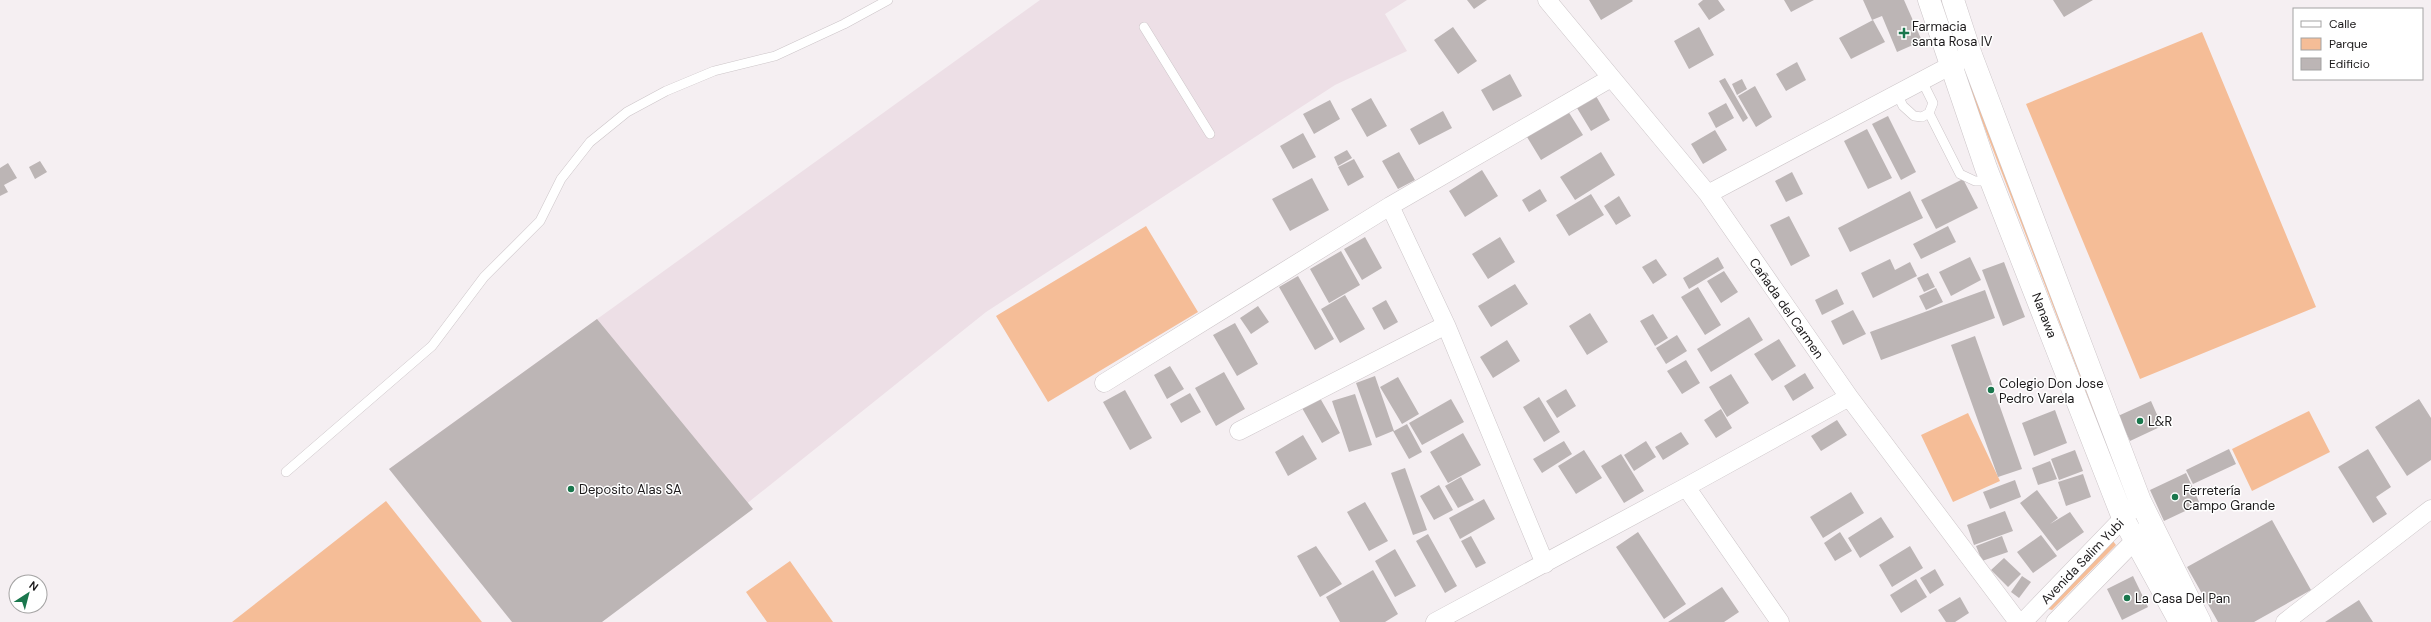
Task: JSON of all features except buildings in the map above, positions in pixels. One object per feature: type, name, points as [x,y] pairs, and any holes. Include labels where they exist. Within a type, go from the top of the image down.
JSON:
[{"type":"main road","name":"Nanawa","points":[[1929,0],[1990,174],[2123,518],[2144,532],[2200,622]]},
{"type":"main road","name":"Nanawa","points":[[1953,0],[1971,55],[2140,501],[2144,532],[2180,622]]},
{"type":"main road","points":[[1990,174],[2011,161]]},
{"type":"street","name":"Cañada del Carmen","points":[[1547,0],[1708,194],[1849,397],[2018,622]]},
{"type":"street","points":[[1708,194],[1971,55]]},
{"type":"street","points":[[1104,382],[1390,206],[1611,78]]},
{"type":"street","points":[[1390,206],[1446,325],[1545,564]]},
{"type":"street","points":[[1239,431],[1446,325]]},
{"type":"street","points":[[1435,622],[1545,564],[1849,397]]},
{"type":"street","points":[[1686,487],[1780,622]]},
{"type":"street","name":"Avenida Salim Yubi","points":[[2024,622],[2140,501]]},
{"type":"street","points":[[2285,622],[2431,509]]},
{"type":"street","name":"Avenida Salim Yubi","points":[[2055,622],[2144,532]]},
{"type":"lane","points":[[286,472],[432,346],[484,277],[540,221],[561,179],[590,142],[621,117],[666,91],[714,71],[775,56],[844,24],[888,0]]},
{"type":"lane","points":[[1144,27],[1210,134]]},
{"type":"lane","points":[[1897,94],[1903,106],[1914,116],[1922,117],[1929,113],[1933,103],[1922,81]]},
{"type":"lane","points":[[1929,113],[1960,174],[1974,181],[1990,174]]},
{"type":"shaded area","points":[[1040,0],[1407,0],[1385,14],[1407,51],[1335,85],[986,312],[599,622],[389,469]]},
{"type":"green space","points":[[2202,32],[2316,307],[2140,379],[2026,104]]},
{"type":"green space","points":[[1967,75],[2126,490],[2124,491],[1965,77]]},
{"type":"green space","points":[[1146,226],[1198,312],[1048,402],[996,316]]},
{"type":"green space","points":[[2309,411],[2330,452],[2252,491],[2232,449]]},
{"type":"green space","points":[[1968,413],[2000,481],[1953,502],[1921,435]]},
{"type":"green space","points":[[386,501],[482,622],[232,622]]},
{"type":"green space","points":[[2113,541],[2116,545],[2052,610],[2048,609]]},
{"type":"green space","points":[[790,561],[833,622],[767,622],[746,592]]},
{"type":"place","name":"Farmacia santa Rosa IV","points":[[1904,33]]},
{"type":"place","name":"Colegio Don Jose Pedro Varela","points":[[1991,390]]},
{"type":"place","name":"L&R","points":[[2140,421]]},
{"type":"place","name":"Deposito Alas SA","points":[[571,489]]},
{"type":"place","name":"Ferretería Campo Grande","points":[[2175,497]]},
{"type":"place","name":"La Casa Del Pan","points":[[2127,598]]}]
